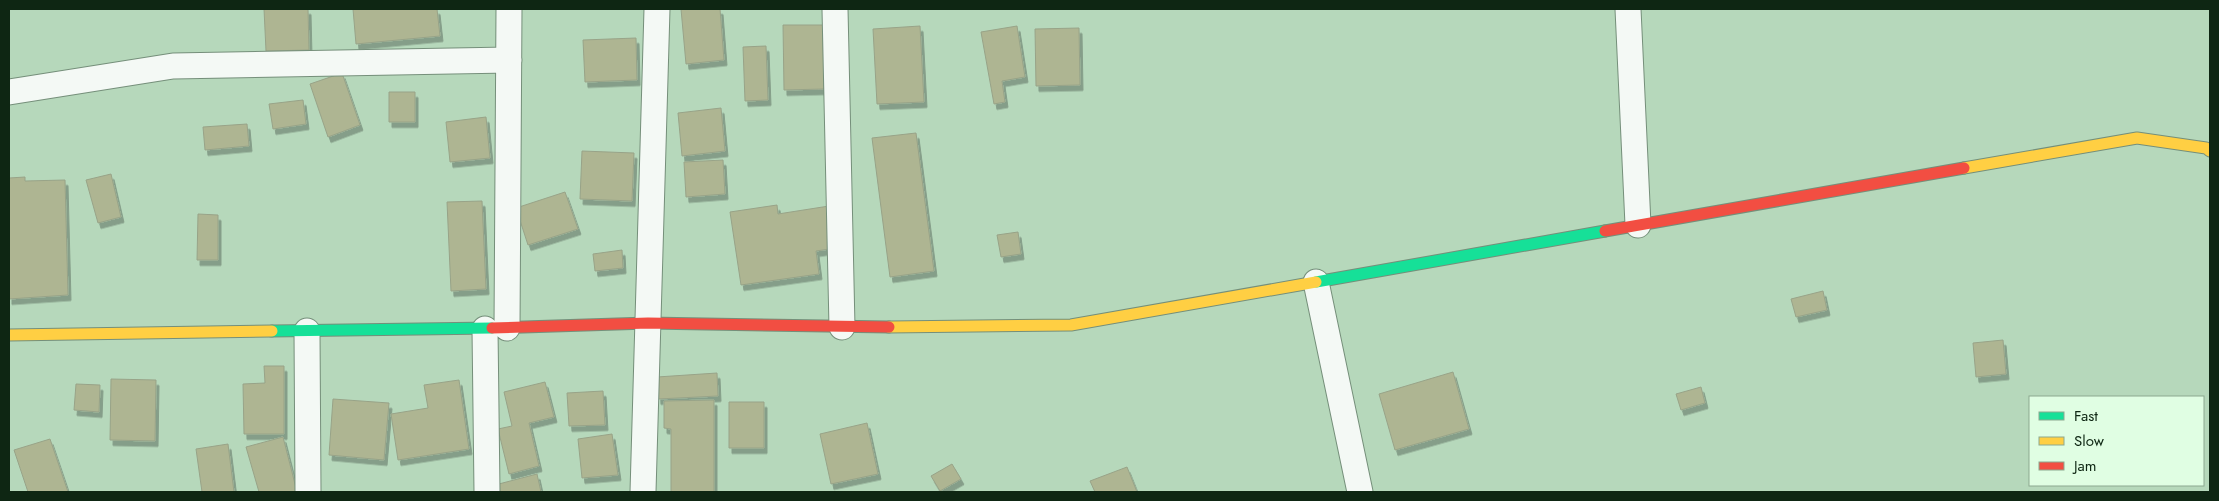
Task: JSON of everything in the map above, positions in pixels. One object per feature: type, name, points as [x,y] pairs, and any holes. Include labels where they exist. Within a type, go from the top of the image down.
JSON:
[{"type":"street","points":[[487,492],[509,60],[509,9]]},
{"type":"street","points":[[643,492],[657,9]]},
{"type":"street","points":[[836,9],[842,327]]},
{"type":"street","points":[[1628,9],[1638,226]]},
{"type":"street","points":[[9,92],[173,66],[509,60]]},
{"type":"street","points":[[9,335],[496,328],[648,323],[842,327],[1071,326],[2137,138],[2206,148],[2210,151]]},
{"type":"street","points":[[1316,282],[1360,492]]},
{"type":"street","points":[[307,331],[308,492]]},
{"type":"building","points":[[264,9],[308,9],[309,50],[266,51]]},
{"type":"building","points":[[353,9],[437,9],[440,36],[356,44]]},
{"type":"building","points":[[681,9],[720,9],[724,60],[686,64]]},
{"type":"building","points":[[783,25],[823,25],[824,89],[784,90]]},
{"type":"building","points":[[920,26],[924,102],[877,104],[873,29]]},
{"type":"building","points":[[1017,26],[1025,77],[1002,81],[1005,102],[994,104],[981,32]]},
{"type":"building","points":[[1079,28],[1080,85],[1036,86],[1035,29]]},
{"type":"building","points":[[636,38],[637,80],[585,82],[583,40]]},
{"type":"building","points":[[766,46],[768,100],[745,101],[743,47]]},
{"type":"building","points":[[342,73],[360,125],[328,137],[310,84]]},
{"type":"building","points":[[389,92],[415,92],[415,122],[389,122]]},
{"type":"building","points":[[303,100],[306,124],[273,129],[269,104]]},
{"type":"building","points":[[721,108],[725,151],[682,156],[678,113]]},
{"type":"building","points":[[486,117],[490,158],[450,162],[446,122]]},
{"type":"building","points":[[247,124],[249,146],[205,150],[203,127]]},
{"type":"building","points":[[916,133],[934,271],[890,277],[872,138]]},
{"type":"building","points":[[582,151],[634,153],[632,201],[580,199]]},
{"type":"building","points":[[723,160],[725,194],[686,197],[684,162]]},
{"type":"building","points":[[111,174],[121,217],[98,223],[86,180]]},
{"type":"building","points":[[25,177],[25,181],[65,180],[68,295],[9,299],[9,178]]},
{"type":"building","points":[[565,192],[578,229],[528,245],[516,208]]},
{"type":"building","points":[[482,201],[486,289],[451,291],[447,202]]},
{"type":"building","points":[[777,205],[778,214],[829,206],[836,248],[816,251],[819,274],[741,285],[730,212]]},
{"type":"building","points":[[198,214],[218,215],[218,260],[197,260]]},
{"type":"building","points":[[1018,232],[1021,254],[1001,257],[997,235]]},
{"type":"building","points":[[622,250],[623,268],[595,271],[593,254]]},
{"type":"building","points":[[1823,291],[1827,310],[1796,317],[1791,299]]},
{"type":"building","points":[[2003,340],[2006,374],[1976,377],[1973,343]]},
{"type":"building","points":[[264,366],[284,366],[284,434],[244,434],[243,384],[265,383]]},
{"type":"building","points":[[1453,372],[1469,429],[1395,450],[1379,394]]},
{"type":"building","points":[[717,373],[718,396],[658,399],[657,377]]},
{"type":"building","points":[[111,379],[156,380],[155,441],[110,440]]},
{"type":"building","points":[[459,380],[469,449],[398,460],[391,414],[428,408],[424,385]]},
{"type":"building","points":[[545,382],[554,417],[529,423],[539,466],[509,474],[498,429],[512,426],[504,392]]},
{"type":"building","points":[[76,384],[100,385],[99,412],[74,410]]},
{"type":"building","points":[[1701,387],[1705,403],[1681,410],[1676,394]]},
{"type":"building","points":[[603,391],[605,425],[569,426],[567,393]]},
{"type":"building","points":[[333,399],[389,403],[384,460],[329,455]]},
{"type":"building","points":[[714,400],[714,492],[671,492],[671,429],[664,428],[664,401]]},
{"type":"building","points":[[729,402],[764,402],[764,448],[729,448]]},
{"type":"building","points":[[867,423],[878,474],[831,484],[820,434]]},
{"type":"building","points":[[612,434],[618,475],[582,478],[578,439]]},
{"type":"building","points":[[283,437],[297,492],[259,492],[246,447]]},
{"type":"building","points":[[50,439],[68,492],[28,492],[14,450]]},
{"type":"building","points":[[228,444],[234,492],[202,492],[196,449]]},
{"type":"building","points":[[952,464],[961,479],[940,491],[931,476]]},
{"type":"building","points":[[1127,467],[1137,492],[1095,492],[1090,481]]},
{"type":"building","points":[[537,474],[541,492],[497,492],[495,485]]},
{"type":"traffic: fast","points":[[1316,282],[1605,231]]},
{"type":"traffic: fast","points":[[272,331],[492,328]]},
{"type":"traffic: slow","points":[[1964,168],[2137,138],[2206,148],[2210,151]]},
{"type":"traffic: slow","points":[[889,327],[1071,325],[1316,282]]},
{"type":"traffic: slow","points":[[9,335],[272,331]]},
{"type":"traffic: jam","points":[[1605,231],[1964,168]]},
{"type":"traffic: jam","points":[[492,328],[648,323],[889,327]]}]
